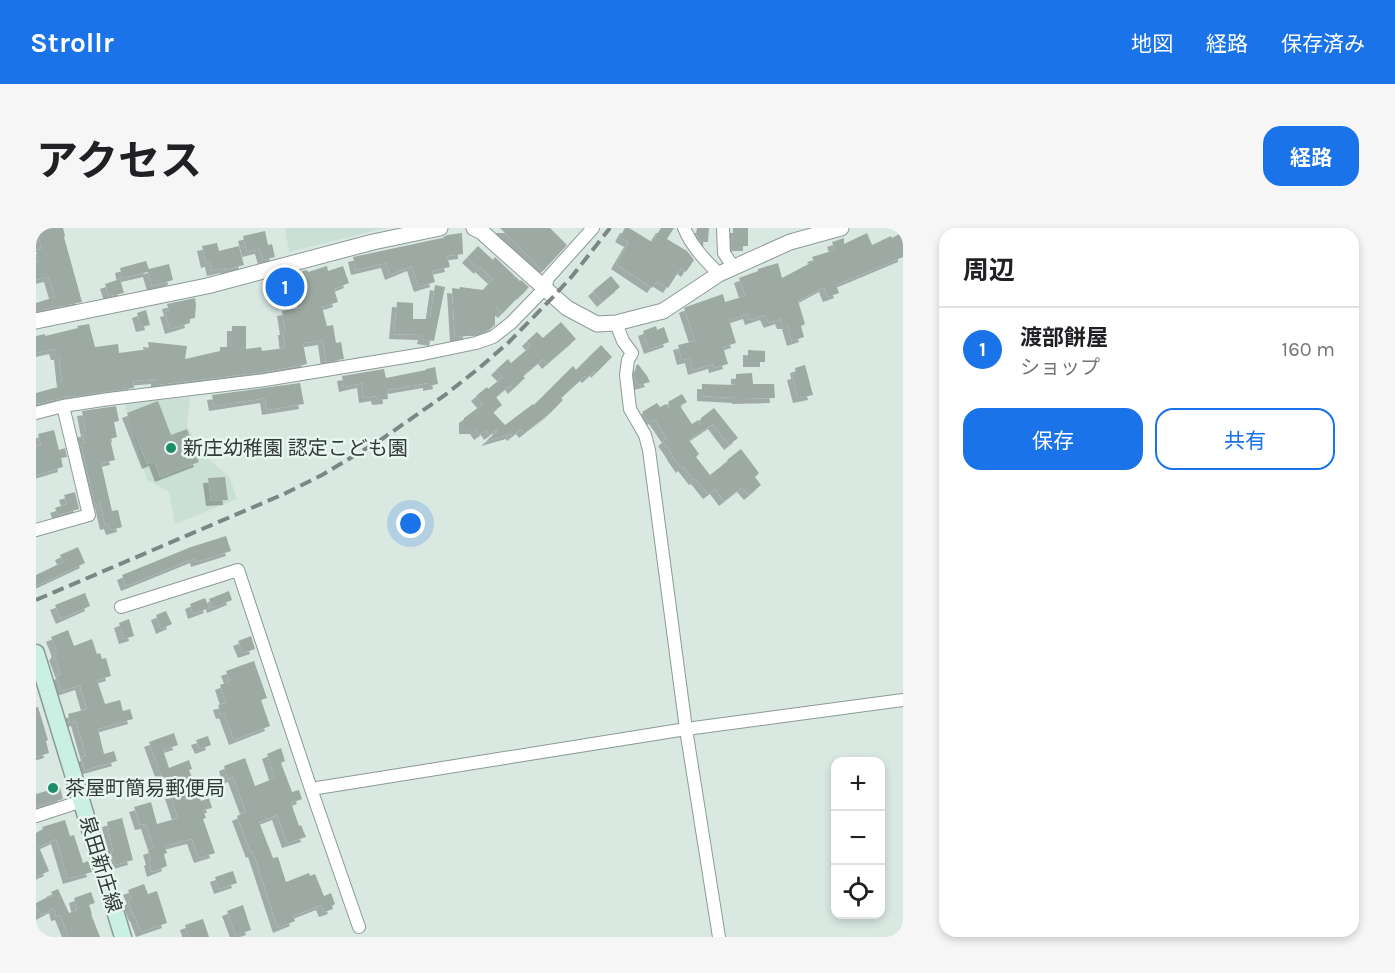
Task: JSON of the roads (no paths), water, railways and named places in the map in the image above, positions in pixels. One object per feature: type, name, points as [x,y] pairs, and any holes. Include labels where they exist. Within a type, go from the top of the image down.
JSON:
[{"type":"main road","name":"泉田新庄線","points":[[36,653],[123,937]]},
{"type":"street","points":[[36,321],[207,286],[373,242],[440,228]]},
{"type":"street","points":[[474,228],[482,232],[567,308],[597,324],[616,323],[663,311],[727,271],[790,242],[840,228]]},
{"type":"street","points":[[36,413],[109,399],[265,380],[476,343],[493,337],[511,323],[545,288],[548,278],[593,228]]},
{"type":"street","points":[[684,228],[688,239],[698,253],[727,271]]},
{"type":"street","points":[[723,228],[727,271]]},
{"type":"street","points":[[616,323],[623,341],[632,353],[628,360],[626,375],[630,409],[645,435],[649,450],[686,729],[719,937]]},
{"type":"street","points":[[36,530],[89,515],[63,406]]},
{"type":"street","points":[[121,607],[238,570],[359,927]]},
{"type":"street","points":[[311,789],[686,729],[903,700]]},
{"type":"street","points":[[36,816],[82,801]]},
{"type":"railway","points":[[36,600],[284,494],[322,475],[382,439],[445,395],[509,342],[573,275],[610,228]]},
{"type":"place","name":"渡部餅屋","points":[[285,287]]},
{"type":"place","name":"新庄幼稚園 認定こども園","points":[[171,448]]},
{"type":"place","name":"茶屋町簡易郵便局","points":[[53,788]]}]
